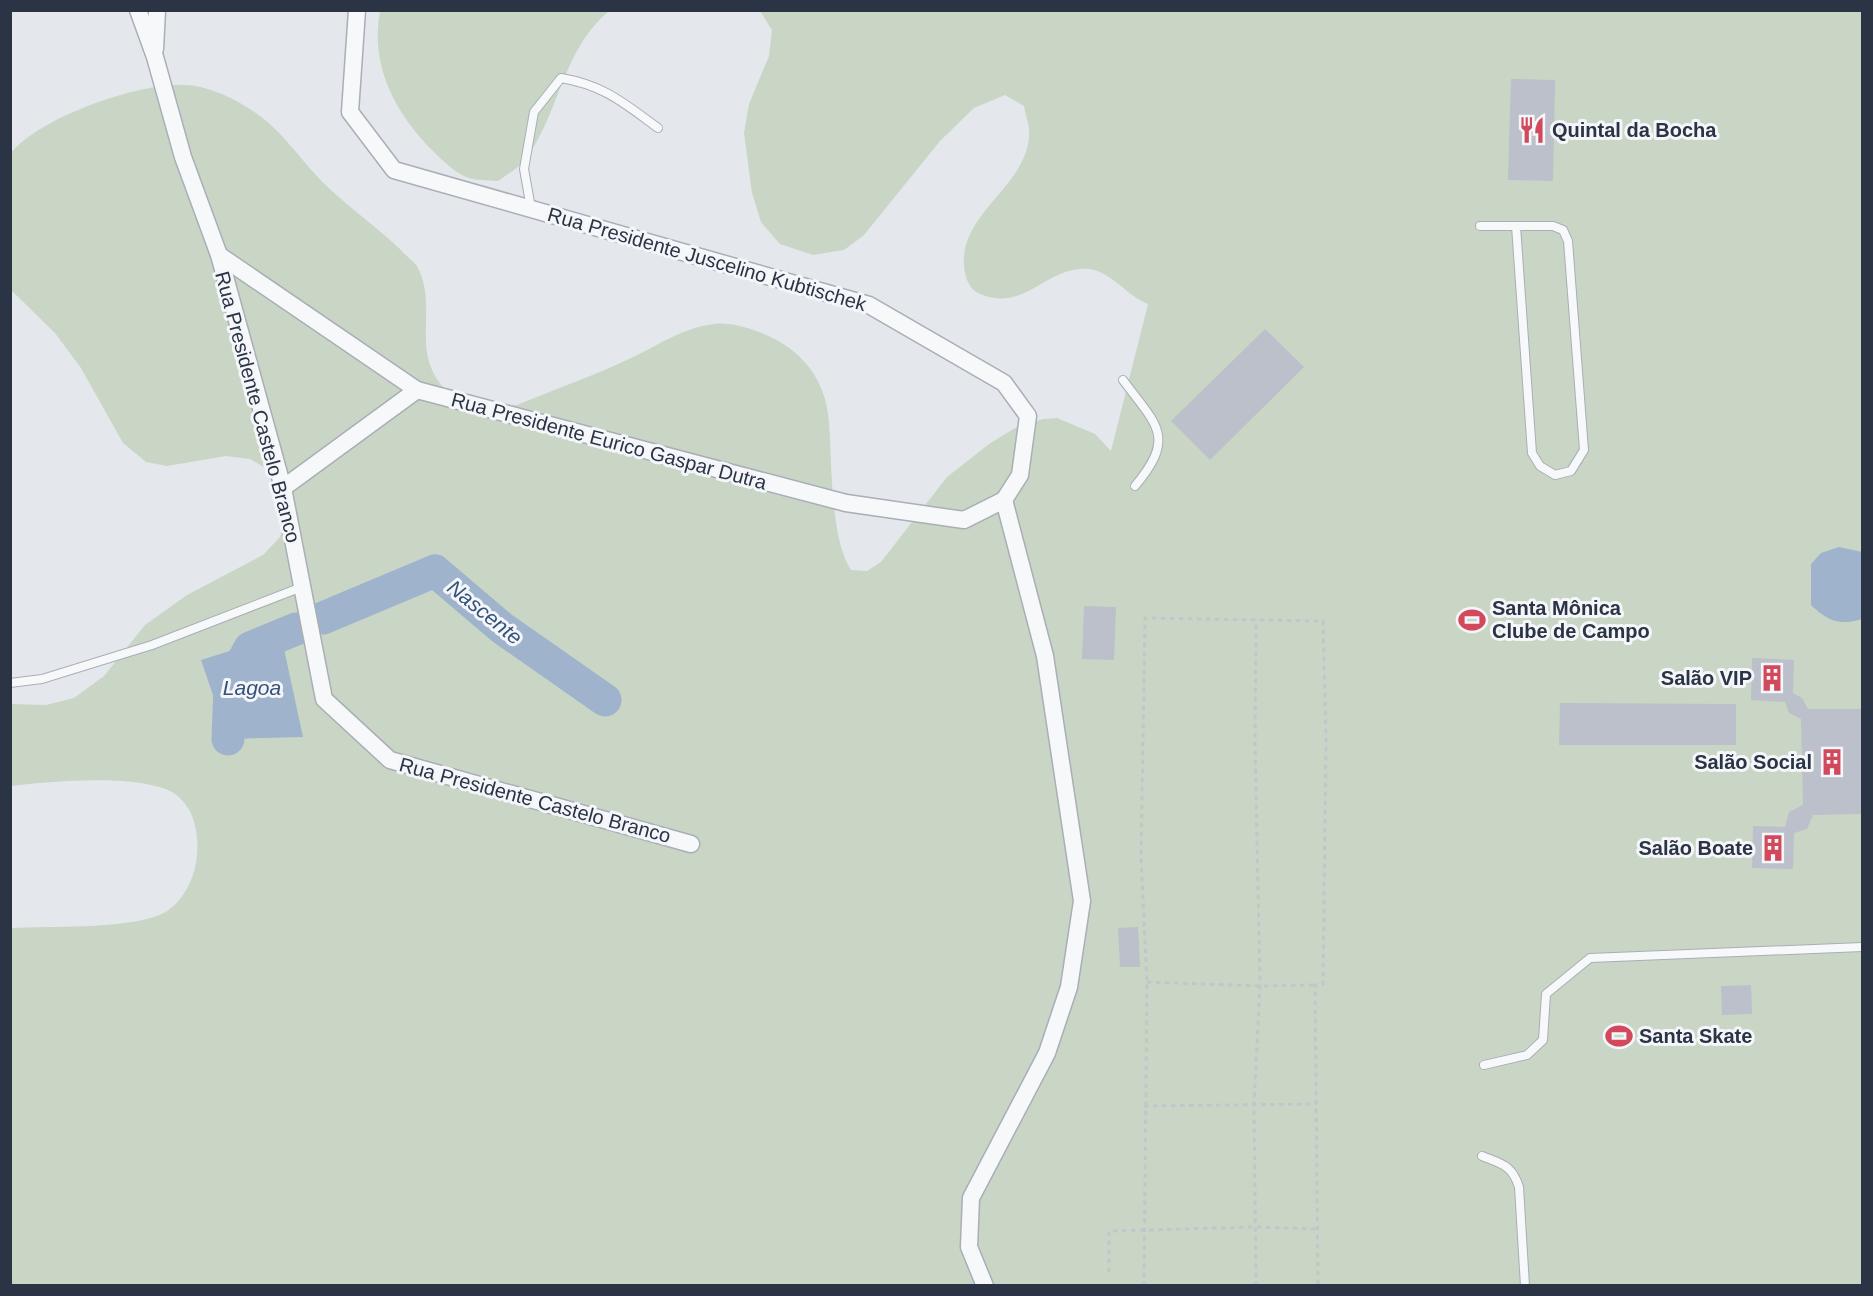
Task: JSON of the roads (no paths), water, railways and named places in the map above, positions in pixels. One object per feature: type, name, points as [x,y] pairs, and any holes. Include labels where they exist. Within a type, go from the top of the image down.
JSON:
[{"type":"street","name":"Rua Presidente Castelo Branco","points":[[138,10],[155,57],[183,157],[219,255],[283,488],[324,699],[390,760],[691,844]]},
{"type":"street","points":[[155,57],[157,10]]},
{"type":"street","name":"Rua Presidente Juscelino Kubtischek","points":[[357,10],[350,112],[394,170],[868,305],[1004,383],[1028,416],[1020,475],[1004,500]]},
{"type":"street","name":"Rua Presidente Eurico Gaspar Dutra","points":[[219,255],[417,390],[846,503],[964,520],[1004,500]]},
{"type":"street","points":[[283,488],[417,390]]},
{"type":"street","points":[[984,1286],[969,1247],[971,1198],[1047,1053],[1070,987],[1082,901],[1045,656],[1004,500]]},
{"type":"lane","points":[[531,208],[524,170],[534,112],[561,78],[588,82],[614,96],[658,128]]},
{"type":"lane","points":[[1480,226],[1516,226],[1553,226],[1563,230],[1568,241],[1584,450],[1571,471],[1555,475],[1540,465],[1532,453],[1516,226]]},
{"type":"lane","points":[[1123,380],[1159,429],[1159,448],[1150,468],[1135,486]]},
{"type":"lane","points":[[10,682],[42,679],[152,645],[302,587]]},
{"type":"lane","points":[[1484,1065],[1527,1054],[1543,1040],[1546,994],[1590,958],[1863,947]]},
{"type":"lane","points":[[1482,1156],[1515,1173],[1519,1187],[1526,1286]]},
{"type":"water","points":[[1839,547],[1862,552],[1862,619],[1847,622],[1834,621],[1811,605],[1811,564],[1821,553]]},
{"type":"water","name":"Lagoa","points":[[281,635],[303,737],[228,739],[201,660]]},
{"type":"waterway","name":"Nascente","points":[[323,618],[435,571],[502,628],[605,700]]},
{"type":"waterway","name":"Nascente","points":[[228,739],[230,684],[250,648],[296,629]]},
{"type":"place","name":"Quintal da Bocha","points":[[1532,130]]},
{"type":"place","name":"Santa Mônica Clube de Campo","points":[[1472,620]]},
{"type":"place","name":"Salão VIP","points":[[1772,678]]},
{"type":"place","name":"Salão Social","points":[[1832,762]]},
{"type":"place","name":"Salão Boate","points":[[1773,848]]},
{"type":"place","name":"Santa Skate","points":[[1619,1036]]}]
